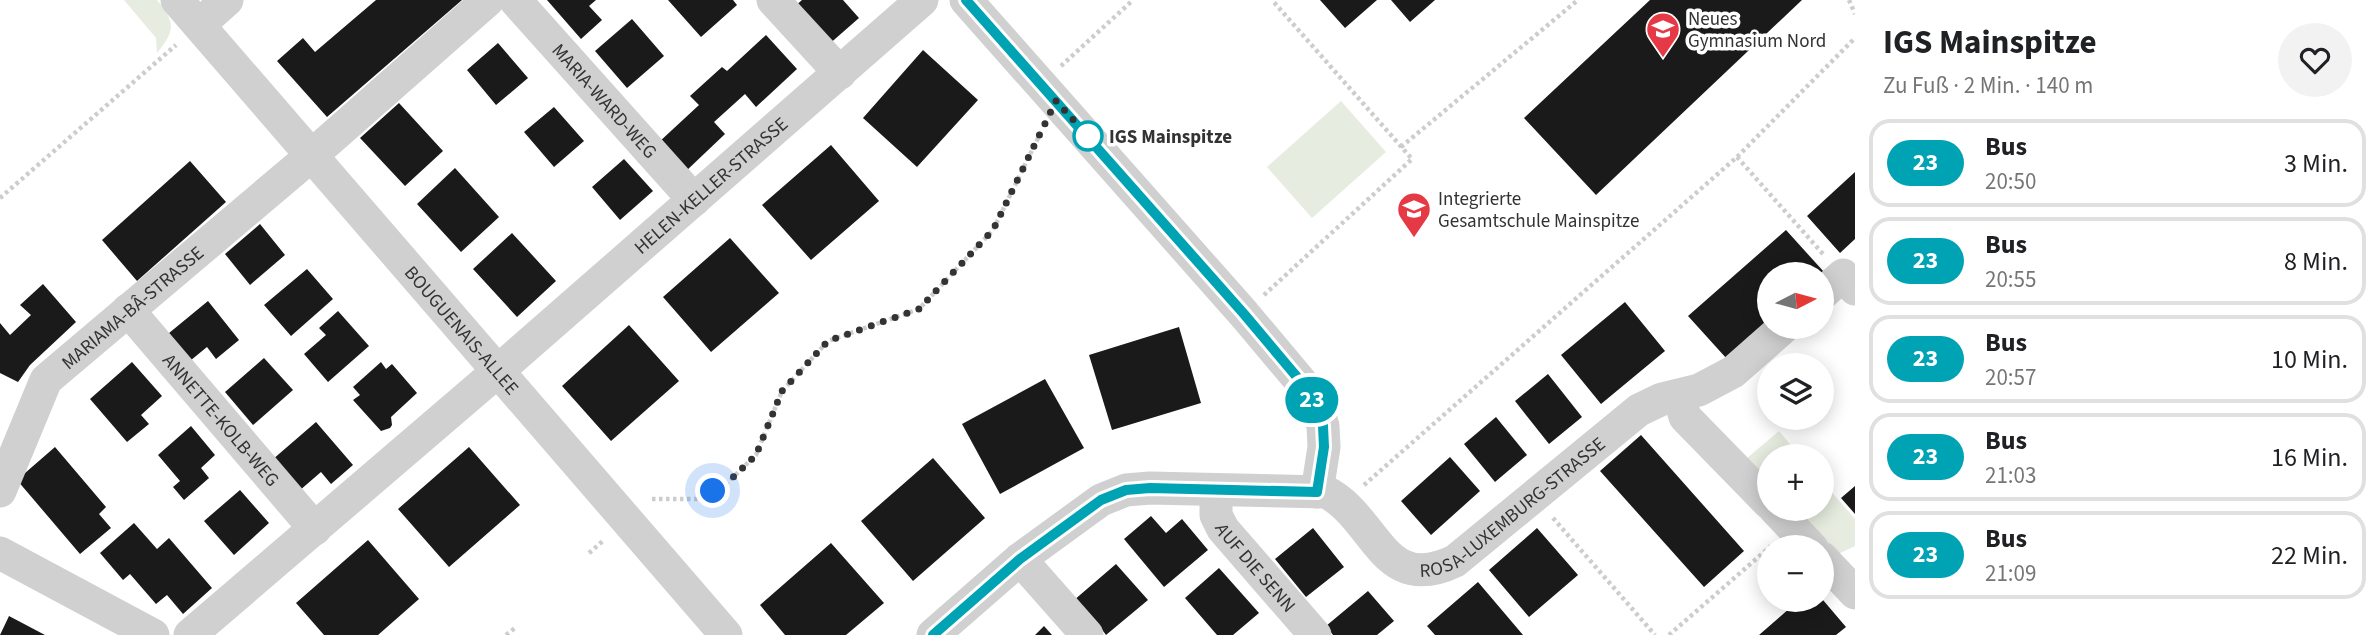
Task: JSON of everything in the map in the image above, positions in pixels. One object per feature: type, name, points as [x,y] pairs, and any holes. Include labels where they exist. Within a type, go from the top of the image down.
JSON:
[{"type":"street","name":"BOUGUENAIS-ALLEE","points":[[177,0],[726,635]]},
{"type":"street","points":[[198,25],[228,0]]},
{"type":"street","name":"MARIAMA-BÂ-STRASSE","points":[[0,491],[46,380],[311,156],[488,0]]},
{"type":"street","name":"MARIA-WARD-WEG","points":[[514,0],[694,200]]},
{"type":"street","points":[[773,0],[840,73]]},
{"type":"street","name":"HELEN-KELLER-STRASSE","points":[[498,371],[922,0]]},
{"type":"street","points":[[933,635],[1020,559],[1101,500],[1126,490],[1216,490],[1329,498],[1323,426],[1317,407],[1302,383],[966,0]]},
{"type":"street","name":"ANNETTE-KOLB-WEG","points":[[128,310],[315,529]]},
{"type":"street","name":"ROSA-LUXEMBURG-STRASSE","points":[[1329,498],[1392,559],[1408,569],[1424,571],[1442,567],[1455,561],[1639,410],[1662,399],[1699,390],[1733,372],[1769,340]]},
{"type":"street","points":[[190,635],[498,371]]},
{"type":"street","points":[[1678,396],[1685,417],[1757,491]]},
{"type":"street","name":"AUF DIE SENN","points":[[1216,490],[1216,515],[1223,529],[1315,635]]},
{"type":"street","points":[[0,553],[152,635]]},
{"type":"street","points":[[1020,559],[1087,635]]},
{"type":"street","points":[[1834,571],[1855,593]]},
{"type":"path","points":[[652,499],[699,499],[726,484],[756,455],[782,391],[828,341],[919,309],[993,230],[1049,92],[1133,0]]},
{"type":"path","points":[[1244,314],[1412,159],[1272,0]]},
{"type":"path","points":[[1401,147],[1578,0]]},
{"type":"path","points":[[1849,0],[1855,15]]},
{"type":"path","points":[[0,198],[198,25]]},
{"type":"path","points":[[1329,498],[1737,157],[1855,38]]},
{"type":"path","points":[[1737,157],[1840,286]]},
{"type":"path","points":[[1534,497],[1655,635]]},
{"type":"path","points":[[1669,635],[1793,528]]},
{"type":"path","points":[[506,635],[515,628]]},
{"type":"shaded area","points":[[124,0],[157,0],[168,14],[170,32],[157,53],[156,38]]},
{"type":"shaded area","points":[[1341,101],[1386,152],[1312,218],[1267,167]]},
{"type":"shaded area","points":[[1779,431],[1790,444],[1764,444]]},
{"type":"shaded area","points":[[1757,450],[1757,471],[1746,459]]},
{"type":"shaded area","points":[[1834,495],[1855,519],[1855,546],[1834,556],[1834,535],[1815,535],[1802,521],[1834,521]]},
{"type":"building","points":[[376,0],[462,0],[327,117],[277,61],[303,38],[315,52]]},
{"type":"building","points":[[547,0],[596,0],[589,6],[602,20],[581,39]]},
{"type":"building","points":[[668,0],[733,0],[737,5],[701,37]]},
{"type":"building","points":[[802,0],[843,0],[859,18],[827,46],[793,8]]},
{"type":"building","points":[[1320,0],[1377,0],[1345,28]]},
{"type":"building","points":[[1391,0],[1435,0],[1410,22]]},
{"type":"building","name":"Neues Gymnasium Nord","points":[[1650,0],[1802,0],[1596,195],[1524,118]]},
{"type":"building","points":[[632,19],[664,56],[627,88],[595,51]]},
{"type":"building","points":[[766,35],[797,69],[756,107],[745,94],[714,122],[725,134],[685,172],[658,143],[699,105],[690,96],[722,67],[727,71]]},
{"type":"building","points":[[498,43],[528,78],[496,105],[467,70]]},
{"type":"building","points":[[923,50],[978,100],[917,167],[863,118]]},
{"type":"building","points":[[399,103],[443,151],[405,186],[360,138]]},
{"type":"building","points":[[554,107],[584,141],[554,167],[524,132]]},
{"type":"building","points":[[831,145],[879,201],[811,260],[762,205]]},
{"type":"building","points":[[624,159],[653,191],[620,220],[592,187]]},
{"type":"building","points":[[190,161],[226,202],[137,281],[102,240]]},
{"type":"building","points":[[455,168],[499,217],[461,252],[417,204]]},
{"type":"building","points":[[1855,172],[1855,239],[1840,253],[1807,216]]},
{"type":"building","points":[[260,224],[285,255],[250,285],[225,254]]},
{"type":"building","points":[[1786,230],[1815,262],[1757,262],[1757,332],[1727,359],[1688,316]]},
{"type":"building","points":[[512,233],[556,281],[517,317],[473,269]]},
{"type":"building","points":[[730,238],[779,293],[711,352],[663,297]]},
{"type":"building","points":[[307,269],[333,299],[291,336],[264,305]]},
{"type":"building","points":[[43,284],[76,322],[30,365],[18,382],[0,373],[0,323],[10,335],[31,315],[20,305]]},
{"type":"building","points":[[208,301],[239,340],[216,359],[207,347],[185,365],[163,338]]},
{"type":"building","points":[[1625,302],[1665,351],[1601,404],[1561,355]]},
{"type":"building","points":[[338,311],[369,346],[328,382],[304,354],[326,335],[319,328]]},
{"type":"building","points":[[629,325],[679,381],[611,441],[562,386]]},
{"type":"building","points":[[1179,327],[1201,403],[1112,430],[1089,355]]},
{"type":"building","points":[[264,358],[293,390],[253,425],[225,392]]},
{"type":"building","points":[[132,362],[162,396],[141,415],[149,424],[127,442],[90,399]]},
{"type":"building","points":[[381,362],[386,369],[392,364],[417,393],[391,417],[390,428],[381,431],[353,400],[360,395],[353,387]]},
{"type":"building","points":[[1548,374],[1582,417],[1549,444],[1515,401]]},
{"type":"building","points":[[1045,379],[1084,448],[1000,494],[962,424]]},
{"type":"building","points":[[1496,417],[1527,455],[1495,482],[1464,444]]},
{"type":"building","points":[[316,422],[353,465],[331,484],[321,472],[299,491],[272,460]]},
{"type":"building","points":[[191,426],[215,455],[201,468],[209,478],[184,500],[173,487],[180,481],[158,455]]},
{"type":"building","points":[[1641,435],[1744,551],[1704,587],[1600,471]]},
{"type":"building","points":[[55,447],[106,507],[99,514],[111,528],[80,554],[17,480]]},
{"type":"building","points":[[469,447],[520,505],[449,567],[398,509]]},
{"type":"building","points":[[1450,457],[1480,491],[1431,535],[1401,501]]},
{"type":"building","points":[[933,458],[985,518],[913,581],[861,521]]},
{"type":"building","points":[[1855,486],[1855,514],[1841,498]]},
{"type":"building","points":[[240,490],[269,523],[234,555],[204,521]]},
{"type":"building","points":[[1151,516],[1166,533],[1182,519],[1208,550],[1164,587],[1124,539]]},
{"type":"building","points":[[134,523],[157,549],[169,538],[212,588],[183,614],[167,595],[156,604],[130,574],[123,580],[100,553]]},
{"type":"building","points":[[1313,528],[1344,567],[1306,597],[1275,559]]},
{"type":"building","points":[[1537,528],[1578,575],[1529,617],[1489,570]]},
{"type":"building","points":[[368,540],[419,599],[378,635],[324,635],[296,603]]},
{"type":"building","points":[[831,543],[884,603],[846,635],[785,635],[760,605]]},
{"type":"building","points":[[1116,564],[1148,600],[1106,635],[1095,620],[1073,601]]},
{"type":"building","points":[[1219,568],[1259,613],[1233,635],[1217,635],[1185,598]]},
{"type":"building","points":[[1478,582],[1523,635],[1435,635],[1427,626]]},
{"type":"building","points":[[1368,591],[1394,621],[1377,635],[1333,635],[1326,626]]},
{"type":"building","points":[[1785,612],[1833,612],[1846,627],[1836,635],[1759,635]]},
{"type":"building","points":[[9,616],[45,635],[0,635]]},
{"type":"building","points":[[1044,626],[1052,635],[1035,635]]},
{"type":"bus line","name":"23","points":[[933,635],[1020,559],[1101,500],[1126,490],[1150,488],[1317,492],[1324,447],[1323,426],[1317,407],[1302,383],[966,0]]},
{"type":"place","name":"Neues Gymnasium Nord","points":[[1663,59]]},
{"type":"place","name":"IGS Mainspitze","points":[[1088,136]]},
{"type":"place","name":"Integrierte Gesamtschule Mainspitze","points":[[1414,239]]},
{"type":"route","points":[[713,491],[726,484],[756,455],[782,391],[828,341],[919,309],[993,230],[1056,101],[1088,136]]}]
